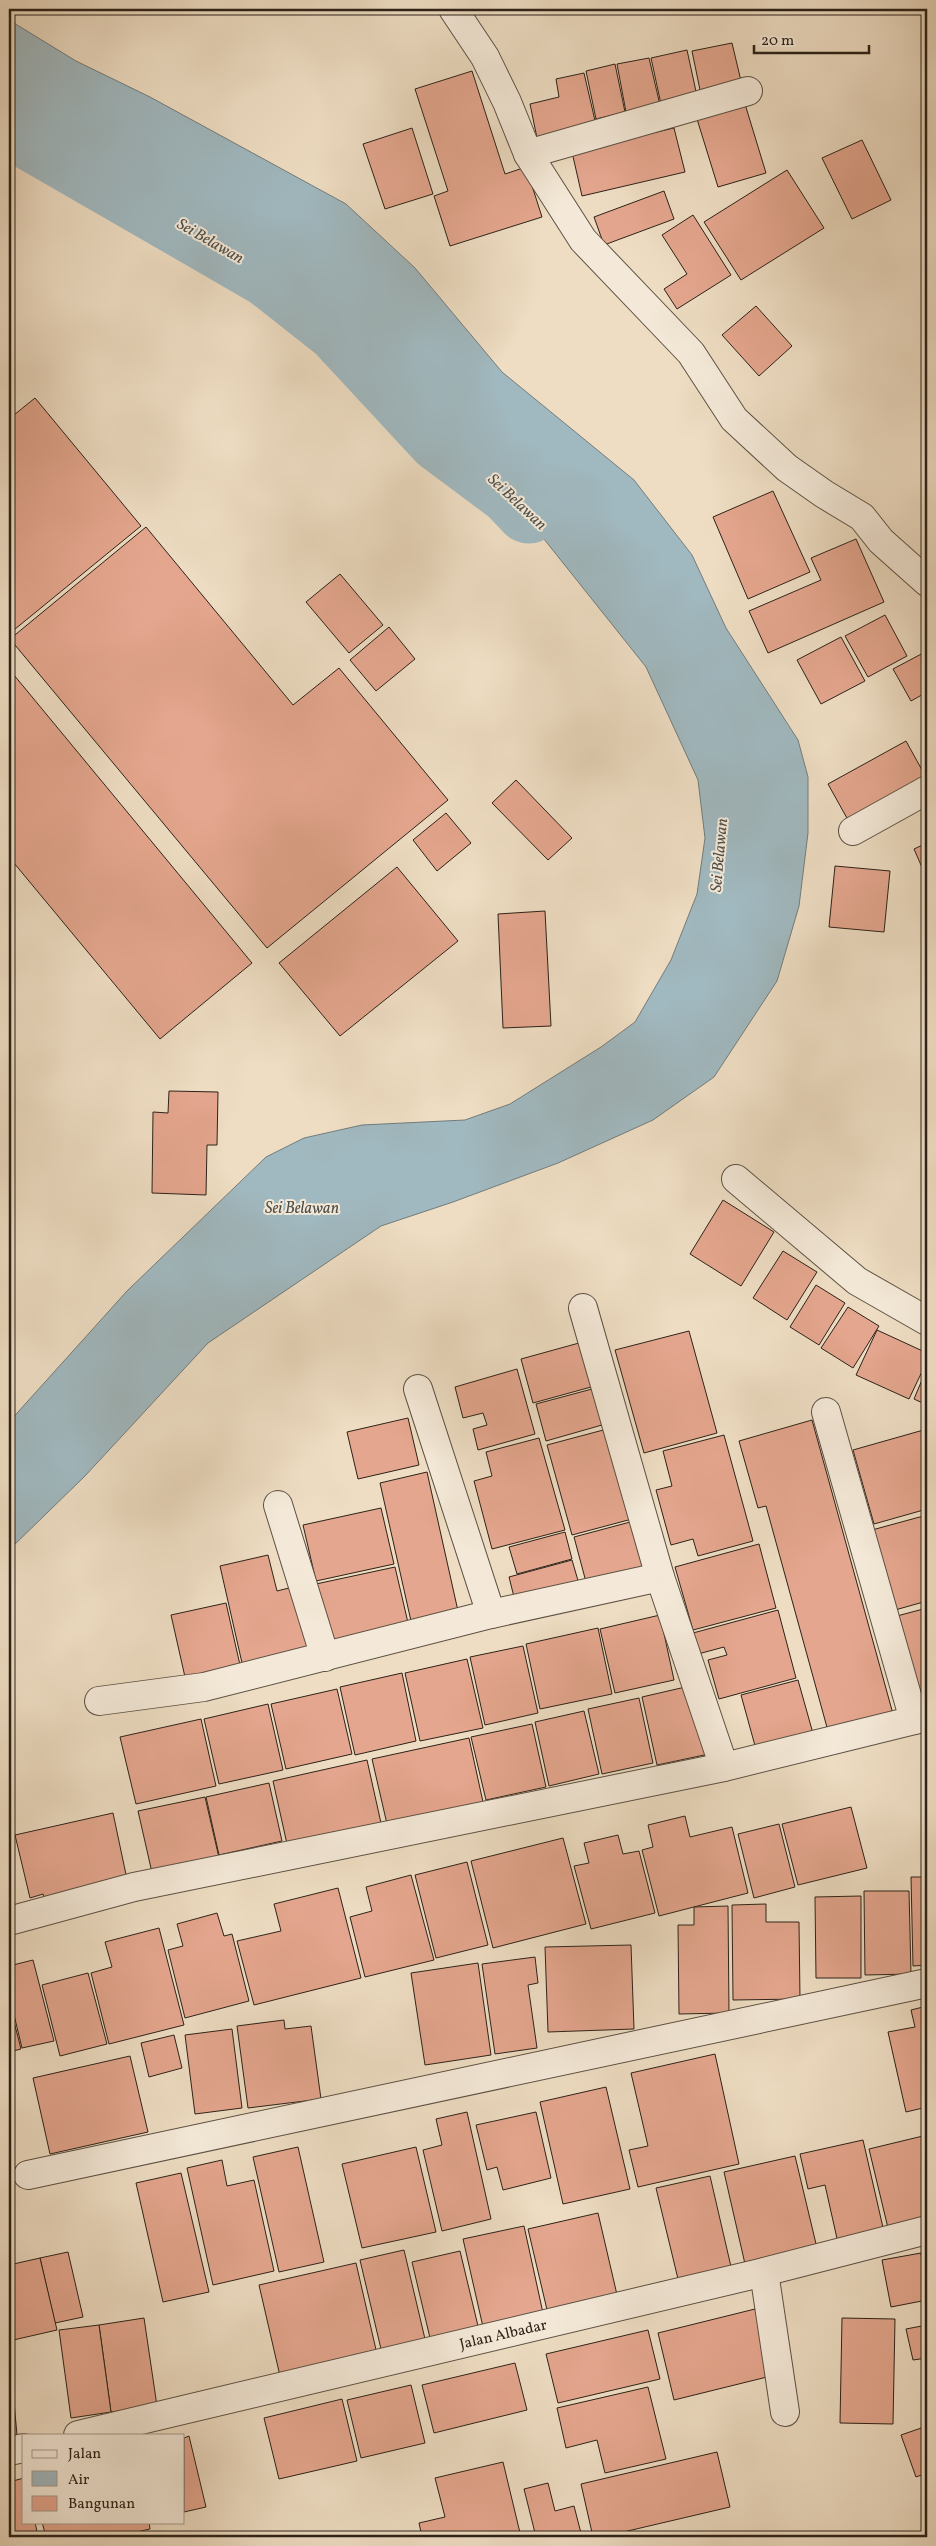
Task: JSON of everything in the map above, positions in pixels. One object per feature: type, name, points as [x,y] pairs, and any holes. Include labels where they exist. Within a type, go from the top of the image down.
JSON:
[{"type":"street","points":[[453,9],[485,57],[507,102],[528,154],[583,240],[691,353],[734,419],[787,468],[824,494],[862,517],[881,542],[927,582]]},
{"type":"street","points":[[528,154],[748,91]]},
{"type":"street","points":[[853,831],[927,790]]},
{"type":"street","points":[[736,1179],[857,1281],[927,1321]]},
{"type":"street","points":[[583,1308],[660,1577],[724,1767]]},
{"type":"street","points":[[418,1389],[491,1614]]},
{"type":"street","points":[[9,1921],[134,1887],[724,1767],[921,1718],[826,1412]]},
{"type":"street","points":[[278,1505],[325,1657]]},
{"type":"street","points":[[99,1700],[204,1687],[491,1614],[660,1577]]},
{"type":"street","points":[[28,2175],[927,1984]]},
{"type":"street","name":"Jalan Albadar","points":[[82,2434],[764,2272],[927,2230]]},
{"type":"street","points":[[764,2272],[786,2412]]},
{"type":"street","points":[[9,2451],[22,2448]]},
{"type":"water","name":"Sei Belawan","points":[[9,20],[76,61],[150,97],[346,204],[415,268],[502,372],[634,480],[692,555],[726,628],[798,740],[808,777],[808,833],[799,906],[777,981],[714,1077],[653,1120],[558,1163],[453,1202],[381,1226],[208,1343],[85,1476],[9,1550],[9,1422],[127,1291],[266,1157],[304,1138],[362,1125],[465,1120],[510,1104],[601,1047],[635,1022],[671,960],[697,894],[705,838],[698,780],[646,667],[536,529],[319,315],[121,180],[9,110]]},
{"type":"building","points":[[732,43],[741,81],[700,90],[692,51]]},
{"type":"building","points":[[687,50],[697,96],[661,104],[651,58]]},
{"type":"building","points":[[649,58],[660,105],[626,112],[617,64]]},
{"type":"building","points":[[615,64],[625,112],[596,119],[586,71]]},
{"type":"building","points":[[472,71],[505,174],[526,167],[542,217],[450,246],[434,196],[448,191],[415,89]]},
{"type":"building","points":[[584,73],[596,125],[537,138],[530,104],[559,97],[556,79]]},
{"type":"building","points":[[745,104],[766,173],[718,187],[697,119]]},
{"type":"building","points":[[412,128],[433,194],[385,209],[363,144]]},
{"type":"building","points":[[674,128],[685,172],[582,196],[572,152]]},
{"type":"building","points":[[862,140],[891,200],[852,219],[822,158]]},
{"type":"building","points":[[787,170],[824,228],[741,280],[704,222]]},
{"type":"building","points":[[664,191],[674,219],[604,245],[594,217]]},
{"type":"building","points":[[693,215],[731,275],[677,309],[664,289],[687,274],[662,235]]},
{"type":"building","points":[[756,306],[792,346],[759,376],[722,335]]},
{"type":"building","points":[[35,398],[141,526],[9,634],[9,419]]},
{"type":"building","points":[[773,491],[810,572],[748,599],[713,517]]},
{"type":"building","points":[[146,527],[293,705],[339,668],[448,800],[267,948],[10,639]]},
{"type":"building","points":[[856,539],[884,602],[768,653],[749,611],[821,580],[811,558]]},
{"type":"building","points":[[340,574],[383,625],[349,653],[306,602]]},
{"type":"building","points":[[885,615],[907,656],[868,677],[845,636]]},
{"type":"building","points":[[389,627],[415,659],[376,691],[350,660]]},
{"type":"building","points":[[841,637],[865,681],[821,704],[797,660]]},
{"type":"building","points":[[927,651],[927,692],[911,701],[893,669]]},
{"type":"building","points":[[9,669],[252,963],[160,1039],[9,857]]},
{"type":"building","points":[[906,741],[927,779],[853,829],[828,784]]},
{"type":"building","points":[[516,780],[572,838],[548,860],[492,803]]},
{"type":"building","points":[[446,813],[471,843],[437,871],[413,840]]},
{"type":"building","points":[[927,843],[927,879],[914,849]]},
{"type":"building","points":[[835,866],[890,871],[884,932],[829,927]]},
{"type":"building","points":[[397,867],[458,941],[340,1036],[279,963]]},
{"type":"building","points":[[545,911],[551,1026],[503,1028],[498,914]]},
{"type":"building","points":[[169,1091],[218,1092],[217,1145],[207,1145],[206,1195],[152,1193],[153,1112],[168,1113]]},
{"type":"building","points":[[723,1200],[774,1232],[741,1286],[690,1254]]},
{"type":"building","points":[[783,1251],[817,1272],[787,1320],[753,1298]]},
{"type":"building","points":[[816,1285],[845,1303],[819,1345],[790,1327]]},
{"type":"building","points":[[848,1307],[879,1326],[853,1368],[821,1348]]},
{"type":"building","points":[[877,1330],[927,1353],[927,1361],[909,1399],[856,1375]]},
{"type":"building","points":[[689,1331],[717,1433],[644,1453],[615,1350]]},
{"type":"building","points":[[579,1343],[591,1387],[533,1403],[521,1359]]},
{"type":"building","points":[[927,1368],[927,1405],[914,1399]]},
{"type":"building","points":[[517,1369],[535,1434],[478,1450],[473,1429],[487,1425],[483,1413],[463,1418],[455,1387]]},
{"type":"building","points":[[592,1389],[602,1425],[546,1441],[536,1404]]},
{"type":"building","points":[[408,1418],[419,1465],[358,1479],[347,1432]]},
{"type":"building","points":[[812,1420],[893,1714],[828,1731],[766,1506],[758,1508],[739,1441]]},
{"type":"building","points":[[607,1429],[632,1519],[572,1535],[547,1445]]},
{"type":"building","points":[[927,1429],[927,1509],[874,1524],[853,1450]]},
{"type":"building","points":[[724,1435],[753,1541],[698,1556],[693,1539],[671,1545],[656,1490],[672,1486],[663,1451]]},
{"type":"building","points":[[539,1438],[565,1530],[492,1549],[474,1481],[492,1476],[486,1452]]},
{"type":"building","points":[[427,1472],[458,1611],[411,1621],[380,1483]]},
{"type":"building","points":[[381,1508],[394,1564],[316,1581],[303,1525]]},
{"type":"building","points":[[927,1515],[927,1601],[895,1610],[872,1530]]},
{"type":"building","points":[[634,1521],[646,1566],[586,1582],[574,1537]]},
{"type":"building","points":[[565,1532],[572,1559],[517,1574],[509,1547]]},
{"type":"building","points":[[759,1544],[776,1608],[693,1630],[675,1567]]},
{"type":"building","points":[[268,1555],[277,1591],[297,1586],[311,1648],[242,1663],[220,1566]]},
{"type":"building","points":[[572,1560],[579,1584],[515,1601],[509,1577]]},
{"type":"building","points":[[395,1567],[409,1627],[330,1644],[316,1584]]},
{"type":"building","points":[[226,1603],[240,1665],[185,1677],[171,1615]]},
{"type":"building","points":[[927,1608],[927,1717],[897,1616]]},
{"type":"building","points":[[778,1610],[796,1678],[719,1699],[708,1660],[727,1655],[724,1647],[698,1654],[693,1633]]},
{"type":"building","points":[[660,1615],[674,1680],[615,1693],[600,1629]]},
{"type":"building","points":[[598,1628],[612,1694],[540,1709],[526,1644]]},
{"type":"building","points":[[523,1646],[538,1713],[485,1725],[470,1657]]},
{"type":"building","points":[[467,1659],[483,1728],[420,1741],[405,1673]]},
{"type":"building","points":[[402,1673],[416,1741],[355,1755],[340,1687]]},
{"type":"building","points":[[798,1680],[814,1737],[757,1753],[741,1695]]},
{"type":"building","points":[[694,1685],[709,1754],[657,1765],[642,1697]]},
{"type":"building","points":[[337,1689],[352,1754],[286,1769],[271,1704]]},
{"type":"building","points":[[639,1698],[653,1763],[602,1774],[588,1709]]},
{"type":"building","points":[[268,1704],[283,1770],[219,1784],[204,1719]]},
{"type":"building","points":[[584,1711],[599,1774],[549,1786],[535,1722]]},
{"type":"building","points":[[201,1719],[216,1786],[136,1804],[120,1737]]},
{"type":"building","points":[[532,1724],[546,1787],[486,1800],[471,1737]]},
{"type":"building","points":[[469,1738],[483,1802],[387,1824],[372,1759]]},
{"type":"building","points":[[367,1760],[381,1823],[287,1844],[273,1781]]},
{"type":"building","points":[[269,1783],[282,1841],[219,1855],[206,1797]]},
{"type":"building","points":[[205,1797],[220,1862],[153,1877],[138,1811]]},
{"type":"building","points":[[851,1807],[867,1868],[798,1885],[782,1824]]},
{"type":"building","points":[[113,1813],[128,1884],[45,1902],[43,1894],[30,1898],[15,1835]]},
{"type":"building","points":[[685,1816],[690,1837],[732,1827],[748,1893],[659,1916],[642,1850],[653,1847],[648,1825]]},
{"type":"building","points":[[779,1824],[795,1887],[754,1898],[738,1834]]},
{"type":"building","points":[[618,1835],[623,1854],[639,1851],[655,1913],[591,1929],[574,1866],[589,1863],[584,1843]]},
{"type":"building","points":[[563,1838],[586,1924],[493,1948],[471,1861]]},
{"type":"building","points":[[467,1862],[488,1945],[436,1958],[415,1875]]},
{"type":"building","points":[[411,1875],[434,1960],[365,1977],[350,1917],[372,1911],[366,1887]]},
{"type":"building","points":[[911,1877],[927,1877],[927,1965],[913,1966]]},
{"type":"building","points":[[338,1888],[361,1978],[254,2005],[237,1941],[281,1931],[274,1904]]},
{"type":"building","points":[[864,1891],[909,1891],[911,1974],[865,1975]]},
{"type":"building","points":[[861,1896],[861,1978],[816,1978],[815,1897]]},
{"type":"building","points":[[766,1904],[766,1922],[799,1922],[800,1999],[733,2000],[732,1905]]},
{"type":"building","points":[[728,1906],[729,2013],[679,2014],[678,1925],[694,1925],[694,1907]]},
{"type":"building","points":[[217,1913],[224,1936],[232,1934],[249,2001],[185,2018],[168,1950],[183,1946],[177,1924]]},
{"type":"building","points":[[159,1928],[184,2025],[109,2044],[91,1973],[112,1967],[105,1942]]},
{"type":"building","points":[[631,1945],[634,2029],[548,2032],[545,1947]]},
{"type":"building","points":[[535,1957],[538,1983],[528,1985],[537,2048],[495,2054],[482,1964]]},
{"type":"building","points":[[33,1960],[54,2041],[22,2048],[9,1994],[9,1966]]},
{"type":"building","points":[[478,1963],[491,2055],[425,2065],[411,1973]]},
{"type":"building","points":[[88,1973],[107,2044],[60,2056],[42,1985]]},
{"type":"building","points":[[9,2002],[21,2049],[9,2052]]},
{"type":"building","points":[[927,2006],[927,2107],[906,2112],[888,2032],[915,2027],[911,2010]]},
{"type":"building","points":[[284,2020],[285,2029],[311,2026],[321,2099],[248,2108],[237,2026]]},
{"type":"building","points":[[232,2029],[242,2108],[195,2114],[185,2035]]},
{"type":"building","points":[[174,2035],[182,2068],[149,2077],[141,2043]]},
{"type":"building","points":[[715,2054],[739,2164],[638,2187],[629,2150],[648,2146],[631,2073]]},
{"type":"building","points":[[130,2056],[148,2132],[50,2154],[33,2078]]},
{"type":"building","points":[[606,2087],[630,2189],[563,2204],[540,2102]]},
{"type":"building","points":[[467,2112],[491,2219],[442,2231],[423,2150],[442,2145],[436,2119]]},
{"type":"building","points":[[536,2112],[551,2178],[503,2190],[497,2167],[487,2170],[476,2125]]},
{"type":"building","points":[[927,2135],[927,2219],[888,2228],[869,2149]]},
{"type":"building","points":[[863,2140],[884,2232],[838,2243],[825,2185],[808,2189],[800,2154]]},
{"type":"building","points":[[298,2147],[324,2262],[279,2272],[253,2157]]},
{"type":"building","points":[[416,2147],[436,2232],[362,2248],[342,2164]]},
{"type":"building","points":[[795,2156],[817,2248],[745,2264],[724,2172]]},
{"type":"building","points":[[222,2160],[227,2186],[254,2180],[274,2271],[213,2285],[187,2168]]},
{"type":"building","points":[[181,2173],[209,2292],[163,2302],[136,2183]]},
{"type":"building","points":[[710,2176],[732,2271],[679,2283],[656,2188]]},
{"type":"building","points":[[598,2213],[618,2299],[548,2314],[528,2229]]},
{"type":"building","points":[[524,2226],[543,2313],[483,2327],[463,2239]]},
{"type":"building","points":[[404,2250],[425,2339],[381,2349],[360,2260]]},
{"type":"building","points":[[460,2251],[478,2326],[430,2338],[412,2262]]},
{"type":"building","points":[[68,2252],[83,2317],[55,2323],[40,2258]]},
{"type":"building","points":[[921,2253],[927,2300],[891,2307],[882,2260]]},
{"type":"building","points":[[40,2258],[57,2330],[9,2341],[9,2265]]},
{"type":"building","points":[[356,2263],[377,2354],[280,2376],[259,2285]]},
{"type":"building","points":[[755,2309],[771,2376],[674,2400],[658,2333]]},
{"type":"building","points":[[144,2318],[157,2406],[111,2412],[99,2325]]},
{"type":"building","points":[[842,2318],[895,2319],[893,2424],[840,2423]]},
{"type":"building","points":[[99,2325],[111,2412],[71,2418],[59,2330]]},
{"type":"building","points":[[927,2325],[927,2358],[913,2360],[906,2329]]},
{"type":"building","points":[[648,2330],[660,2379],[558,2403],[546,2354]]},
{"type":"building","points":[[515,2363],[527,2410],[434,2433],[422,2385]]},
{"type":"building","points":[[9,2380],[12,2380],[17,2435],[9,2436]]},
{"type":"building","points":[[411,2385],[425,2443],[361,2458],[347,2400]]},
{"type":"building","points":[[648,2387],[666,2459],[605,2473],[597,2440],[566,2448],[557,2408]]},
{"type":"building","points":[[342,2399],[357,2461],[279,2479],[264,2418]]},
{"type":"building","points":[[927,2426],[927,2473],[916,2477],[901,2435]]},
{"type":"building","points":[[189,2436],[206,2507],[185,2512],[185,2438]]},
{"type":"building","points":[[717,2452],[730,2507],[602,2537],[593,2537],[581,2484]]},
{"type":"building","points":[[503,2462],[521,2537],[422,2537],[419,2523],[445,2517],[435,2478]]},
{"type":"building","points":[[22,2479],[22,2524],[35,2524],[38,2537],[9,2537],[9,2482]]},
{"type":"building","points":[[548,2483],[555,2511],[574,2506],[582,2537],[536,2537],[524,2489]]},
{"type":"building","points":[[43,2524],[149,2524],[150,2529],[114,2537],[46,2537]]},
{"type":"waterway","name":"Sei Belawan","points":[[9,120],[28,134],[269,273],[339,328],[441,438],[512,491],[529,509]]}]
